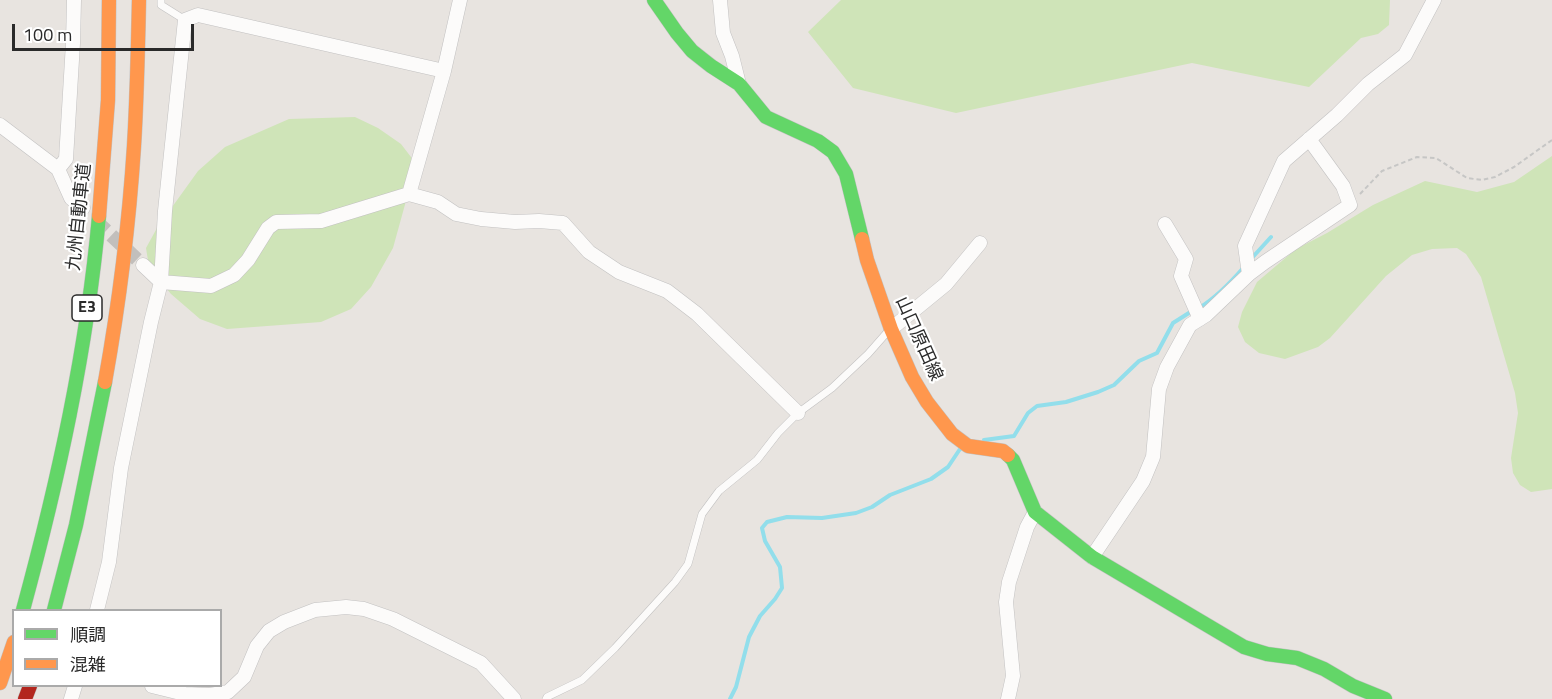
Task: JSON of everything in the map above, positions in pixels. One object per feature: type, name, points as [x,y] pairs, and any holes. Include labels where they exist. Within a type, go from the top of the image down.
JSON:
[{"type":"main road","name":"九州自動車道","points":[[23,609],[58,473],[79,369],[94,264],[108,99],[109,0]]},
{"type":"main road","name":"E3","points":[[54,609],[85,487],[107,376],[123,263],[136,104],[139,0]]},
{"type":"main road","name":"山口原田線","points":[[654,0],[692,51],[740,84],[766,117],[818,141],[834,152],[846,174],[867,260],[891,328],[912,377],[927,402],[952,434],[968,446],[1003,451],[1013,460],[1035,512],[1092,557],[1244,647],[1267,654],[1297,658],[1324,669],[1353,687],[1385,699]]},
{"type":"main road","points":[[0,683],[12,648]]},
{"type":"street","points":[[58,169],[66,159],[74,0]]},
{"type":"street","points":[[410,194],[444,71],[460,0]]},
{"type":"street","points":[[720,0],[723,33],[740,84]]},
{"type":"street","points":[[1249,274],[1245,246],[1284,161],[1337,116],[1368,84],[1405,55],[1434,0]]},
{"type":"street","points":[[97,609],[109,562],[121,468],[161,282],[165,211],[185,20],[198,15],[444,71]]},
{"type":"street","points":[[0,125],[58,169],[71,198],[83,208]]},
{"type":"street","points":[[1092,557],[1143,481],[1153,457],[1159,389],[1167,367],[1190,325],[1200,319],[1249,274],[1350,205],[1343,186],[1310,139]]},
{"type":"street","points":[[143,265],[161,282],[212,286],[234,275],[248,260],[268,228],[276,222],[321,221],[410,194],[438,202],[456,214],[481,219],[515,222],[539,220],[563,224],[589,252],[619,272],[667,291],[697,314],[798,413]]},
{"type":"street","points":[[1165,224],[1186,259],[1181,276],[1200,319]]},
{"type":"street","points":[[891,328],[946,284],[980,243]]},
{"type":"street","points":[[1008,699],[1012,676],[1006,602],[1027,526],[1035,512]]},
{"type":"street","points":[[156,687],[185,694],[210,695],[228,692],[244,676],[257,646],[269,631],[284,622],[315,610],[346,607],[364,609],[393,619],[481,663],[514,699]]},
{"type":"lane","points":[[161,0],[161,5],[185,20]]},
{"type":"lane","points":[[546,699],[582,680],[615,648],[675,582],[688,564],[702,514],[719,491],[757,460],[778,433],[798,413],[832,388],[868,354],[891,328]]},
{"type":"path","points":[[1350,205],[1382,171],[1417,157],[1436,158],[1467,178],[1482,180],[1495,177],[1514,167],[1552,140]]},
{"type":"green space","points":[[841,0],[1390,0],[1389,25],[1378,34],[1361,38],[1309,87],[1192,63],[956,113],[853,88],[808,32]]},
{"type":"green space","points":[[355,117],[378,128],[401,144],[411,157],[414,172],[393,248],[371,287],[351,309],[321,322],[227,329],[200,319],[171,294],[149,267],[146,248],[157,228],[198,171],[225,147],[289,119]]},
{"type":"green space","points":[[1552,156],[1552,489],[1531,492],[1520,485],[1513,473],[1511,458],[1518,413],[1515,393],[1481,277],[1466,254],[1457,248],[1432,249],[1412,255],[1386,276],[1330,338],[1318,347],[1285,359],[1259,353],[1245,342],[1238,327],[1242,312],[1257,282],[1296,249],[1373,205],[1425,181],[1477,192],[1514,182]]},
{"type":"waterway","points":[[1251,259],[1271,237]]},
{"type":"waterway","points":[[1199,308],[1223,289],[1244,267]]},
{"type":"waterway","points":[[984,440],[1014,436],[1028,413],[1037,406],[1066,402],[1114,385],[1139,361],[1157,353],[1173,323],[1192,311]]},
{"type":"waterway","points":[[730,699],[736,687],[749,637],[760,616],[782,588],[780,567],[765,541],[762,528],[767,522],[787,517],[822,518],[856,513],[872,507],[890,495],[931,479],[948,467],[963,448]]},
{"type":"tunnel","points":[[96,221],[143,265]]},
{"type":"traffic: fast","points":[[654,0],[692,51],[739,84],[766,117],[818,141],[833,152],[846,174],[862,239]]},
{"type":"traffic: fast","points":[[23,609],[70,415],[87,316],[99,216]]},
{"type":"traffic: fast","points":[[54,609],[76,525],[105,382]]},
{"type":"traffic: fast","points":[[1008,455],[1013,460],[1035,512],[1092,557],[1244,647],[1267,654],[1297,658],[1385,699]]},
{"type":"traffic: slow","points":[[99,216],[108,100],[109,0]]},
{"type":"traffic: slow","points":[[105,382],[119,294],[129,205],[136,109],[139,0]]},
{"type":"traffic: slow","points":[[862,239],[891,329],[912,377],[927,402],[952,434],[968,446],[1003,451],[1008,455]]},
{"type":"traffic: slow","points":[[0,683],[12,648]]},
{"type":"traffic: jam","points":[[25,699],[30,687]]}]
